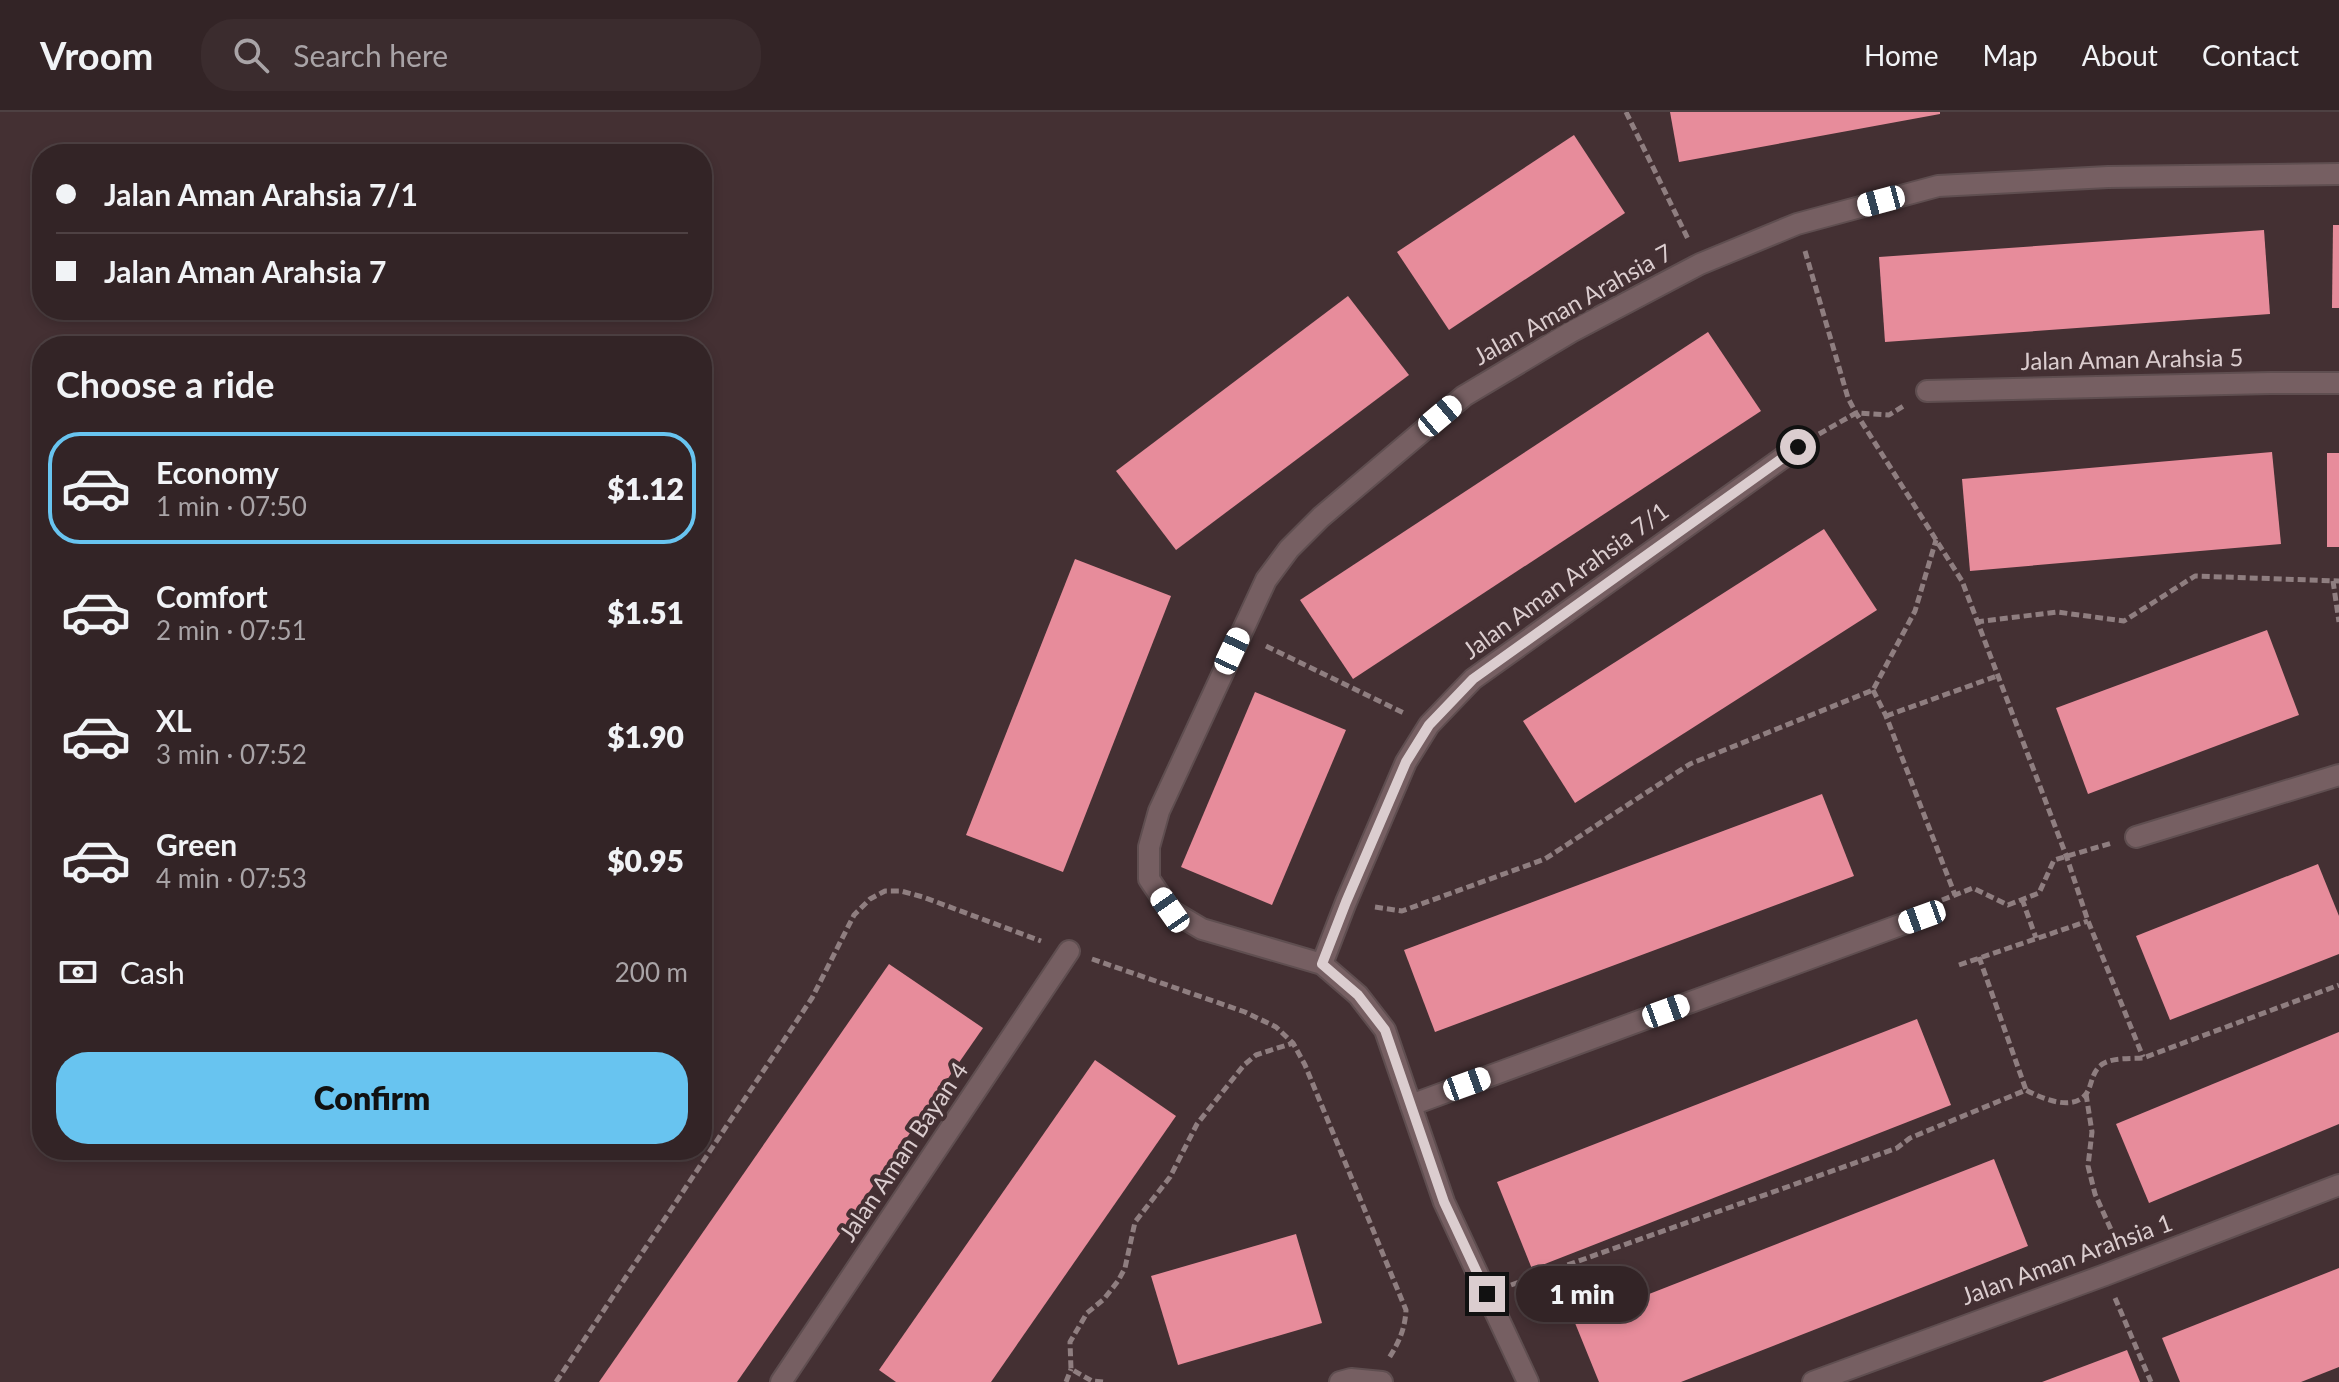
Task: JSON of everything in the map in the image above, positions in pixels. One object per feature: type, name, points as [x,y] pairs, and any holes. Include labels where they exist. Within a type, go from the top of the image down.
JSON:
[{"type":"street","name":"Jalan Aman Arahsia 7","points":[[1528,1382],[1444,1202],[1385,1030],[1358,995],[1322,964],[1202,929],[1170,910],[1149,879],[1149,847],[1159,811],[1266,580],[1289,549],[1321,517],[1464,396],[1571,332],[1700,264],[1797,224],[1938,186],[2108,177],[2339,174]]},
{"type":"street","name":"Jalan Aman Arahsia 5","points":[[1927,391],[2339,383]]},
{"type":"street","name":"Jalan Aman Arahsia 7/1","points":[[1322,964],[1406,762],[1429,725],[1473,679],[1798,447]]},
{"type":"street","points":[[2136,837],[2339,775]]},
{"type":"street","points":[[1411,1105],[1922,917]]},
{"type":"street","name":"Jalan Aman Bayan 4","points":[[781,1382],[1069,951]]},
{"type":"street","name":"Jalan Aman Arahsia 1","points":[[1813,1382],[2127,1267],[2339,1185]]},
{"type":"street","points":[[1340,1382],[1351,1379],[1382,1382]]},
{"type":"path","points":[[1626,112],[1700,264]]},
{"type":"path","points":[[1797,224],[1848,398],[1962,581],[2088,921],[2143,1058]]},
{"type":"path","points":[[1798,447],[1856,413],[1889,415],[1927,391]]},
{"type":"path","points":[[1346,902],[1402,911],[1545,859],[1690,764],[1873,690],[1915,611],[1936,539]]},
{"type":"path","points":[[1976,622],[2057,612],[2124,621],[2195,576],[2336,581],[2339,622]]},
{"type":"path","points":[[1240,634],[1429,725]]},
{"type":"path","points":[[1886,716],[1997,676]]},
{"type":"path","points":[[1873,690],[1886,716],[1955,895]]},
{"type":"path","points":[[1922,917],[1926,905],[1973,888],[2008,905],[2039,893],[2054,860],[2136,837]]},
{"type":"path","points":[[2022,899],[2036,938]]},
{"type":"path","points":[[1959,965],[2088,921]]},
{"type":"path","points":[[1979,957],[2026,1090],[2061,1102],[2074,1102],[2086,1094]]},
{"type":"path","points":[[2127,1267],[2095,1194],[2088,1166],[2092,1132],[2086,1094],[2099,1067],[2109,1061],[2143,1058],[2339,985]]},
{"type":"path","points":[[1066,1382],[1071,1369],[1070,1342],[1087,1313],[1104,1299],[1118,1281],[1125,1268],[1135,1222],[1170,1177],[1197,1124],[1244,1065],[1256,1055],[1293,1043]]},
{"type":"path","points":[[1487,1294],[1897,1148],[1910,1138],[2026,1090]]},
{"type":"path","points":[[2105,1275],[2151,1382]]},
{"type":"path","points":[[1071,1369],[1092,1381],[1103,1382]]},
{"type":"building","points":[[1670,112],[1940,112],[1940,114],[1679,162]]},
{"type":"building","points":[[1574,135],[1625,213],[1449,330],[1397,252]]},
{"type":"building","points":[[2333,225],[2339,225],[2339,308],[2332,308]]},
{"type":"building","points":[[2264,230],[2270,314],[1885,342],[1879,257]]},
{"type":"building","points":[[1348,296],[1409,375],[1176,550],[1116,471]]},
{"type":"building","points":[[1708,332],[1761,411],[1353,679],[1300,600]]},
{"type":"building","points":[[2272,452],[2281,544],[1970,571],[1962,479]]},
{"type":"building","points":[[2327,453],[2339,453],[2339,547],[2327,547]]},
{"type":"building","points":[[1824,529],[1877,610],[1575,803],[1523,721]]},
{"type":"building","points":[[1075,559],[1171,596],[1063,872],[966,835]]},
{"type":"building","points":[[2267,630],[2299,715],[2088,794],[2056,708]]},
{"type":"building","points":[[1255,692],[1346,730],[1272,905],[1181,867]]},
{"type":"building","points":[[1822,794],[1854,876],[1435,1032],[1404,950]]},
{"type":"building","points":[[2318,864],[2339,916],[2339,954],[2170,1020],[2136,936]]},
{"type":"building","points":[[889,964],[983,1028],[737,1382],[599,1382]]},
{"type":"building","points":[[1917,1019],[1951,1105],[1532,1269],[1497,1182]]},
{"type":"building","points":[[2339,1032],[2339,1124],[2149,1203],[2116,1124]]},
{"type":"building","points":[[1095,1060],[1176,1116],[991,1382],[896,1382],[879,1370]]},
{"type":"building","points":[[1994,1159],[2028,1246],[1681,1382],[1599,1382],[1575,1323]]},
{"type":"building","points":[[1296,1234],[1322,1323],[1178,1365],[1151,1276]]},
{"type":"building","points":[[2339,1268],[2339,1367],[2301,1382],[2180,1382],[2162,1338]]},
{"type":"building","points":[[2127,1350],[2140,1382],[2042,1382]]},
{"type":"route","points":[[1487,1294],[1444,1202],[1385,1030],[1358,995],[1322,964],[1406,762],[1429,725],[1447,705],[1473,679],[1798,447]]}]
